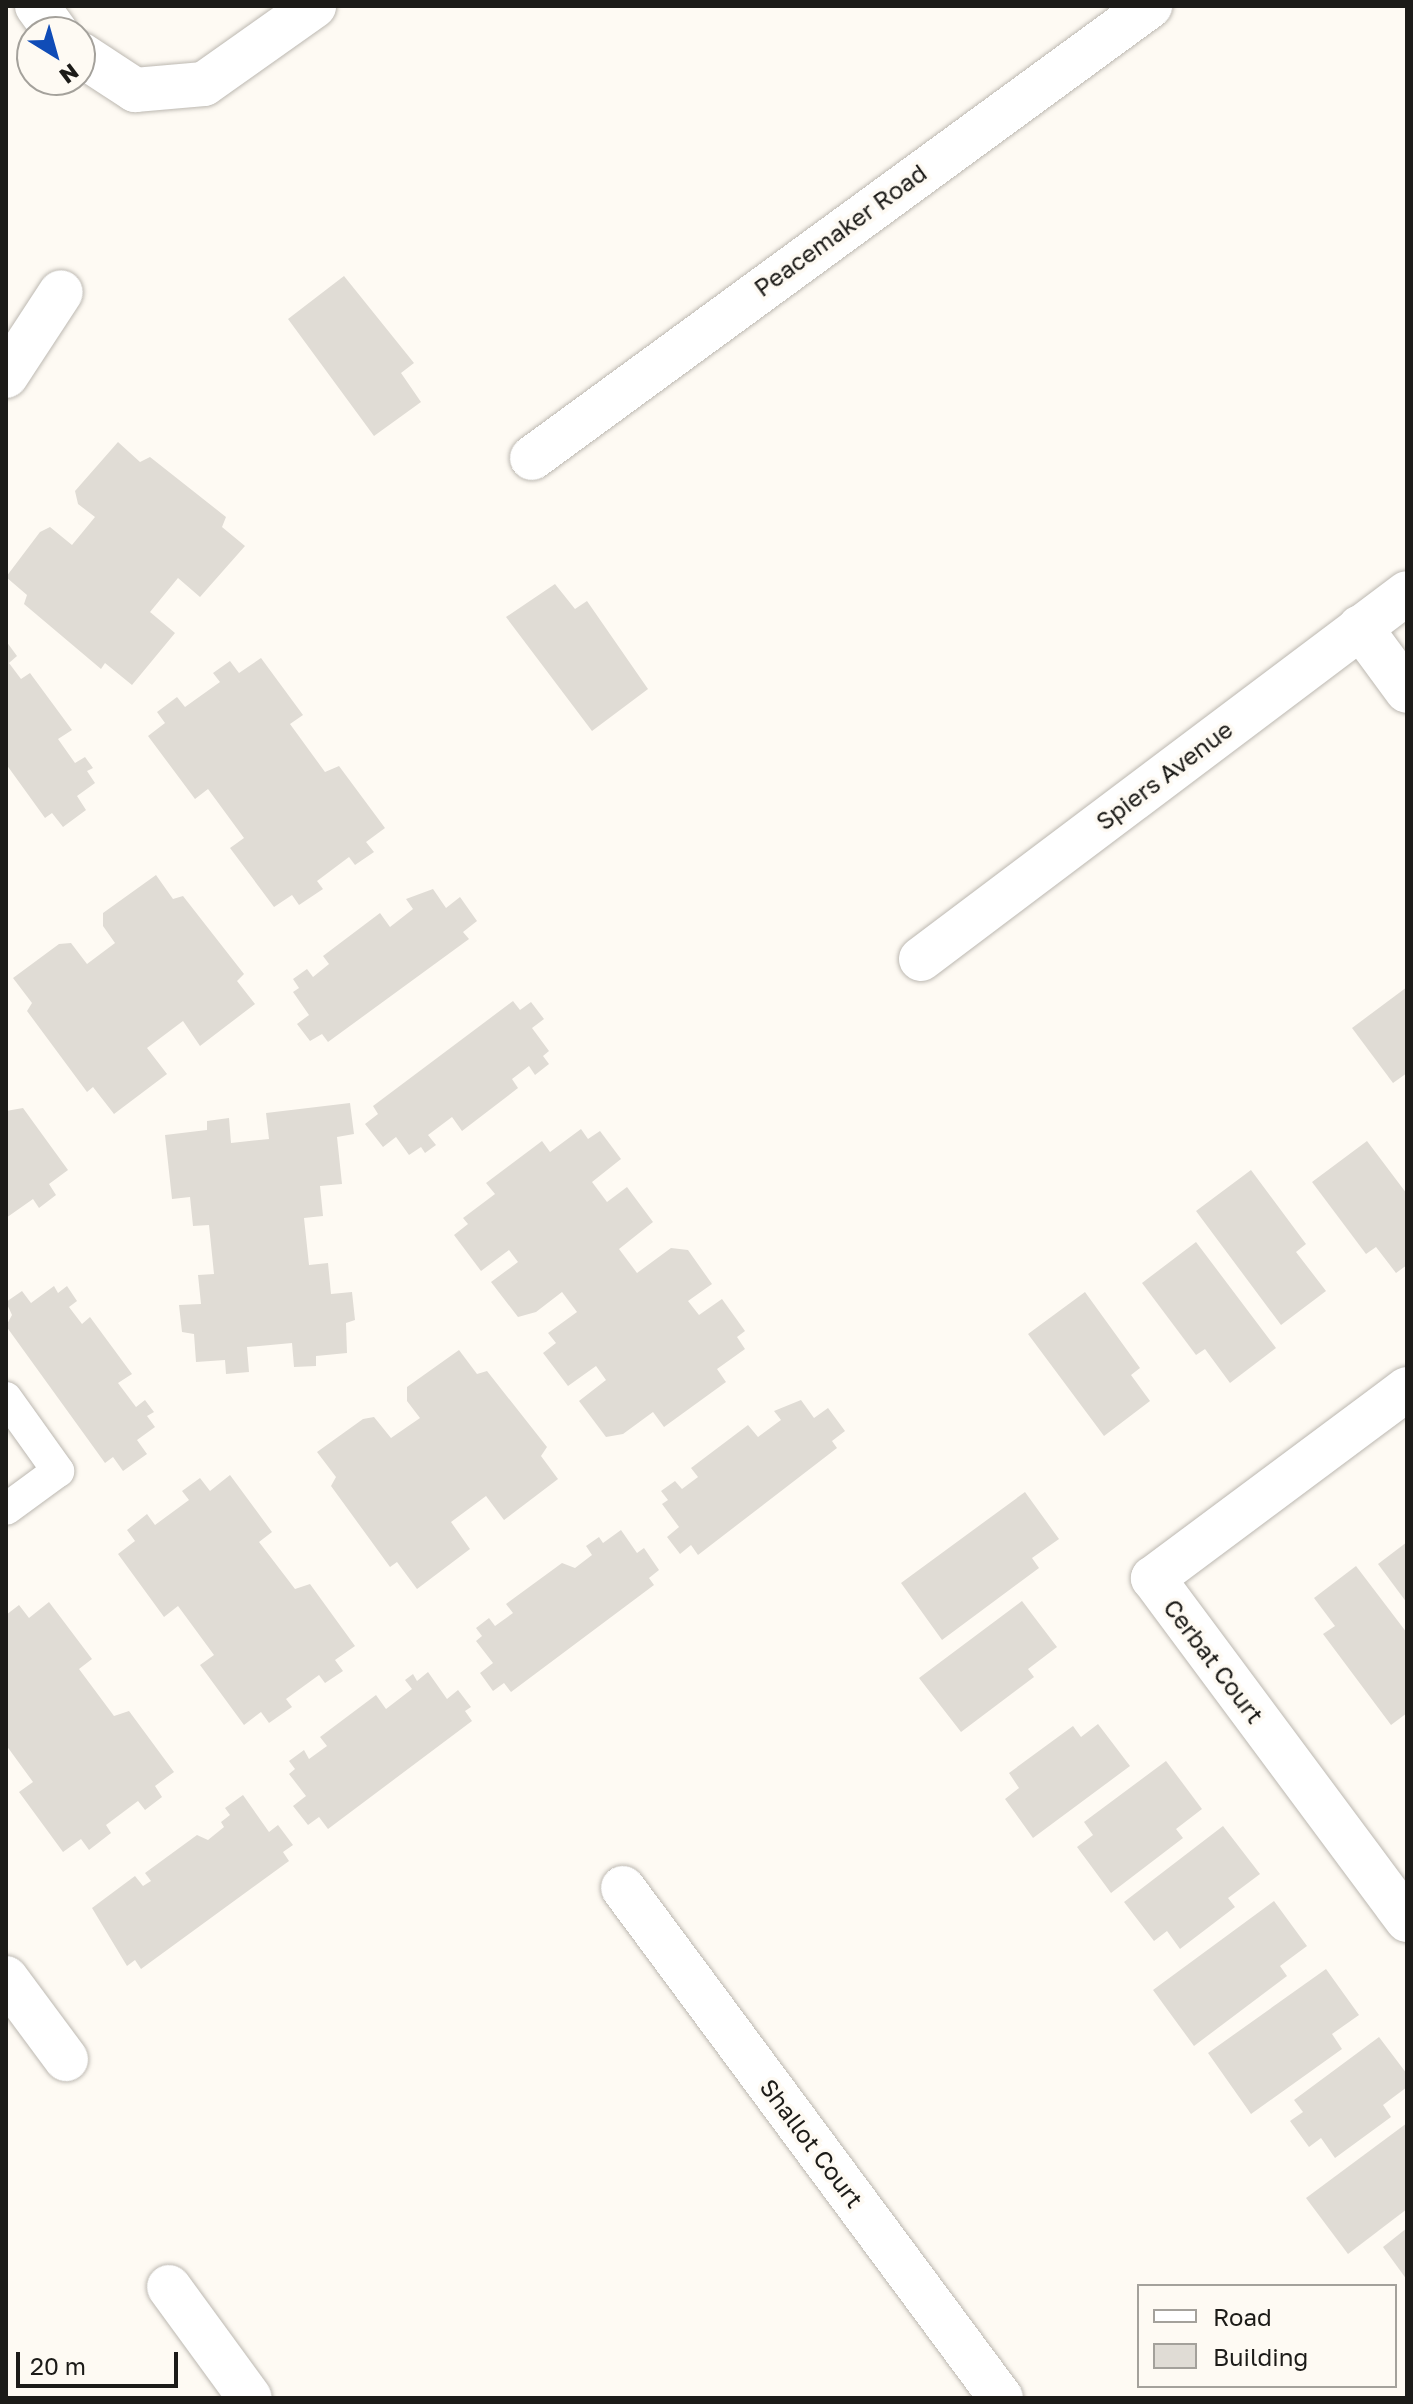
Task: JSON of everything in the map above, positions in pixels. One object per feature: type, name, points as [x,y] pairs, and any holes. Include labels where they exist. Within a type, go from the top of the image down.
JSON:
[{"type":"street","points":[[96,64],[135,90],[204,84],[314,6]]},
{"type":"street","name":"Peacemaker Road","points":[[532,458],[1150,6]]},
{"type":"street","points":[[6,376],[61,292]]},
{"type":"street","name":"Spiers Avenue","points":[[921,959],[1407,593]]},
{"type":"street","points":[[1360,627],[1407,691]]},
{"type":"street","name":"Cerbat Court","points":[[1407,1389],[1153,1578],[1407,1920]]},
{"type":"street","name":"Shallot Court","points":[[623,1888],[1001,2398]]},
{"type":"street","points":[[6,1978],[66,2059]]},
{"type":"street","points":[[169,2287],[250,2398]]},
{"type":"lane","points":[[6,1398],[58,1471],[6,1509]]},
{"type":"building","points":[[344,276],[414,363],[401,373],[421,402],[374,436],[288,319]]},
{"type":"building","points":[[118,442],[140,462],[150,457],[226,517],[222,527],[245,546],[200,597],[178,578],[150,612],[175,633],[132,685],[105,663],[101,669],[24,604],[27,595],[6,577],[40,532],[50,527],[72,545],[95,517],[78,504],[75,491]]},
{"type":"building","points":[[555,584],[575,609],[587,601],[648,689],[592,731],[506,617]]},
{"type":"building","points":[[6,641],[17,656],[9,663],[21,679],[30,673],[72,730],[58,739],[75,763],[85,757],[93,768],[87,771],[95,783],[77,796],[86,810],[63,827],[52,813],[45,818],[6,764]]},
{"type":"building","points":[[261,658],[303,715],[290,724],[325,772],[339,766],[385,828],[366,842],[374,852],[355,865],[349,857],[317,881],[323,889],[299,905],[292,895],[274,907],[230,848],[244,838],[208,789],[195,799],[148,736],[165,723],[157,712],[177,697],[185,707],[220,682],[213,673],[230,661],[239,673]]},
{"type":"building","points":[[156,875],[173,899],[183,896],[244,974],[237,981],[255,1004],[200,1046],[183,1021],[147,1048],[167,1074],[114,1114],[93,1087],[87,1092],[27,1011],[32,1003],[13,978],[59,944],[71,943],[87,964],[115,943],[103,926],[103,913]]},
{"type":"building","points":[[433,889],[446,908],[460,897],[477,921],[463,932],[469,939],[328,1042],[322,1034],[310,1041],[297,1024],[309,1015],[293,992],[299,988],[293,979],[307,969],[313,977],[329,964],[323,956],[380,913],[390,927],[413,909],[406,899]]},
{"type":"building","points":[[1407,987],[1407,1073],[1393,1083],[1352,1028]]},
{"type":"building","points":[[513,1001],[520,1010],[531,1002],[544,1019],[532,1028],[549,1051],[543,1056],[549,1064],[535,1075],[529,1066],[512,1079],[518,1088],[462,1131],[452,1117],[428,1135],[436,1145],[425,1153],[421,1147],[409,1155],[396,1137],[383,1147],[365,1124],[378,1114],[373,1106]]},
{"type":"building","points":[[350,1103],[354,1134],[337,1137],[342,1184],[320,1186],[323,1216],[304,1218],[309,1265],[328,1263],[331,1294],[352,1292],[355,1320],[346,1323],[347,1353],[316,1356],[316,1366],[294,1367],[292,1343],[247,1347],[249,1372],[226,1374],[225,1360],[196,1362],[194,1334],[182,1332],[179,1305],[201,1304],[198,1275],[214,1274],[209,1225],[193,1226],[190,1197],[172,1199],[165,1135],[207,1130],[207,1121],[229,1118],[231,1143],[269,1139],[266,1113]]},
{"type":"building","points":[[23,1108],[68,1170],[49,1184],[56,1195],[39,1208],[33,1199],[6,1218],[6,1111]]},
{"type":"building","points":[[581,1129],[588,1139],[600,1131],[621,1159],[592,1182],[607,1202],[627,1187],[653,1222],[619,1249],[637,1273],[671,1248],[688,1250],[712,1284],[688,1301],[699,1315],[722,1299],[745,1331],[737,1337],[745,1349],[717,1369],[726,1382],[664,1427],[653,1412],[623,1434],[606,1437],[579,1401],[606,1380],[596,1366],[568,1386],[543,1353],[556,1343],[548,1333],[577,1312],[562,1292],[536,1312],[518,1317],[491,1282],[518,1262],[509,1250],[481,1271],[454,1235],[468,1224],[463,1218],[495,1194],[486,1183],[542,1141],[550,1152]]},
{"type":"building","points":[[1367,1141],[1407,1194],[1407,1265],[1396,1273],[1376,1247],[1366,1254],[1312,1182]]},
{"type":"building","points":[[1251,1170],[1306,1244],[1296,1252],[1326,1291],[1281,1325],[1196,1211]]},
{"type":"building","points":[[1196,1242],[1276,1348],[1230,1383],[1205,1349],[1196,1355],[1142,1283]]},
{"type":"building","points":[[54,1286],[58,1293],[67,1286],[77,1301],[69,1307],[82,1324],[90,1317],[132,1374],[118,1383],[136,1407],[145,1400],[154,1412],[147,1416],[155,1427],[137,1440],[147,1454],[123,1471],[113,1457],[105,1463],[6,1326],[12,1315],[6,1302],[22,1291],[31,1303]]},
{"type":"building","points":[[1085,1292],[1140,1368],[1131,1375],[1150,1401],[1104,1436],[1028,1334]]},
{"type":"building","points":[[459,1350],[477,1374],[487,1371],[547,1447],[541,1456],[558,1479],[504,1520],[486,1496],[451,1522],[470,1549],[417,1589],[397,1562],[390,1567],[331,1486],[336,1477],[317,1452],[363,1419],[374,1417],[391,1438],[420,1418],[407,1401],[407,1387]]},
{"type":"building","points":[[801,1400],[814,1418],[828,1408],[845,1431],[832,1441],[837,1448],[698,1555],[691,1545],[680,1554],[667,1537],[679,1527],[662,1504],[668,1500],[661,1491],[675,1481],[682,1489],[698,1477],[691,1468],[748,1425],[758,1437],[781,1420],[774,1411]]},
{"type":"building","points":[[230,1475],[272,1532],[259,1542],[295,1589],[310,1584],[355,1646],[335,1660],[343,1671],[325,1683],[319,1675],[286,1699],[292,1707],[269,1723],[261,1712],[244,1725],[200,1665],[214,1655],[178,1606],[164,1617],[118,1554],[135,1541],[127,1530],[147,1514],[155,1525],[189,1500],[182,1491],[200,1478],[210,1491]]},
{"type":"building","points":[[1025,1492],[1059,1539],[1032,1558],[1039,1568],[942,1640],[901,1583]]},
{"type":"building","points":[[621,1530],[637,1553],[644,1548],[659,1570],[649,1578],[654,1585],[511,1692],[504,1683],[493,1691],[480,1673],[493,1663],[476,1641],[482,1636],[476,1628],[489,1618],[495,1626],[513,1613],[506,1604],[562,1563],[575,1568],[592,1555],[586,1546],[599,1537],[603,1543]]},
{"type":"building","points":[[1407,1542],[1407,1603],[1378,1564]]},
{"type":"building","points":[[1356,1566],[1407,1633],[1407,1713],[1391,1725],[1323,1634],[1335,1626],[1314,1598]]},
{"type":"building","points":[[1022,1601],[1057,1647],[1028,1669],[1034,1677],[961,1732],[919,1678]]},
{"type":"building","points":[[49,1602],[92,1659],[79,1669],[114,1716],[129,1711],[174,1772],[155,1786],[162,1797],[145,1810],[138,1801],[106,1825],[111,1833],[89,1850],[81,1839],[63,1852],[19,1792],[33,1782],[6,1745],[6,1615],[19,1605],[29,1618]]},
{"type":"building","points":[[428,1672],[447,1699],[458,1690],[471,1707],[465,1711],[472,1721],[328,1829],[319,1817],[308,1825],[293,1806],[306,1796],[289,1774],[295,1769],[289,1761],[304,1750],[309,1759],[327,1746],[320,1737],[376,1695],[386,1709],[412,1689],[405,1680],[413,1674],[417,1681]]},
{"type":"building","points":[[1098,1724],[1130,1766],[1033,1838],[1005,1799],[1019,1788],[1009,1773],[1073,1726],[1081,1737]]},
{"type":"building","points":[[1166,1761],[1202,1809],[1176,1829],[1183,1838],[1111,1893],[1077,1847],[1093,1835],[1084,1822]]},
{"type":"building","points":[[243,1795],[269,1832],[278,1825],[293,1845],[283,1852],[289,1861],[141,1969],[135,1960],[127,1966],[92,1908],[135,1876],[143,1886],[151,1881],[145,1873],[197,1835],[208,1840],[224,1827],[221,1822],[230,1815],[225,1808]]},
{"type":"building","points":[[1223,1826],[1260,1874],[1228,1898],[1235,1907],[1180,1949],[1167,1931],[1154,1941],[1124,1902]]},
{"type":"building","points":[[1274,1901],[1307,1946],[1280,1966],[1287,1976],[1194,2046],[1153,1990]]},
{"type":"building","points":[[1326,1969],[1359,2015],[1332,2034],[1342,2049],[1251,2114],[1208,2053]]},
{"type":"building","points":[[1379,2037],[1407,2074],[1407,2087],[1383,2105],[1391,2117],[1335,2158],[1321,2138],[1309,2147],[1290,2121],[1303,2112],[1294,2100]]},
{"type":"building","points":[[1407,2123],[1407,2209],[1348,2254],[1306,2198]]},
{"type":"building","points":[[1407,2228],[1407,2280],[1383,2247]]}]
